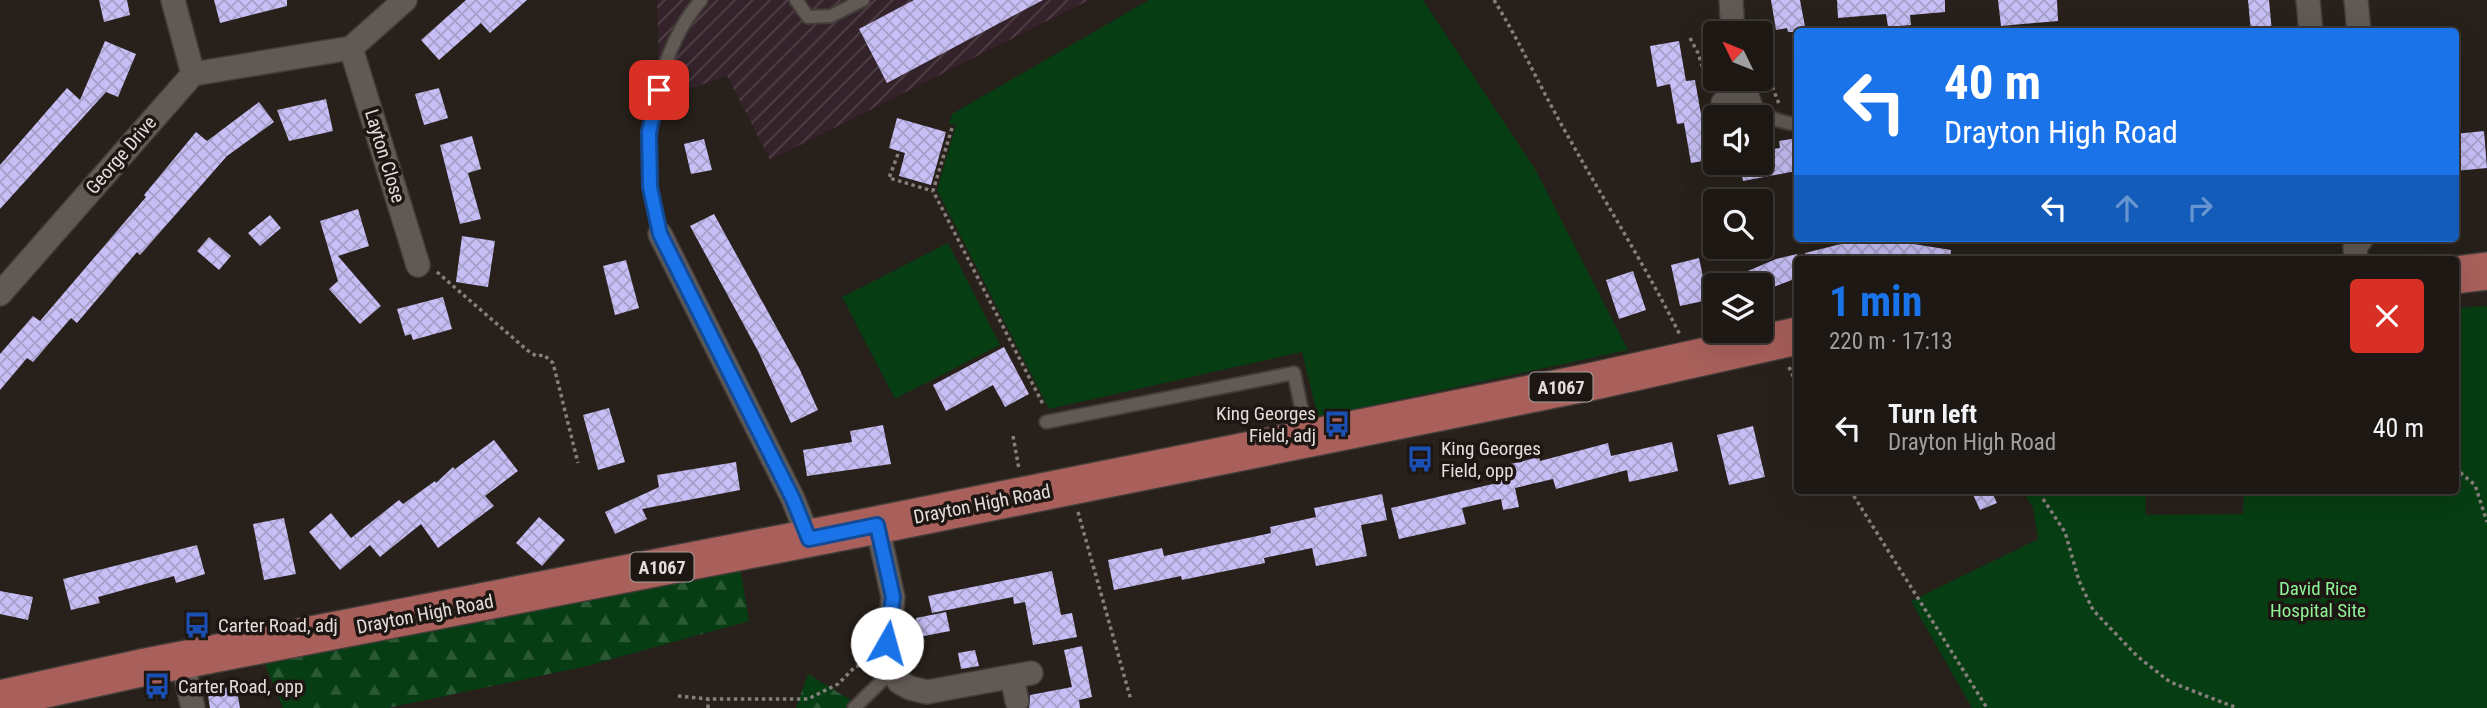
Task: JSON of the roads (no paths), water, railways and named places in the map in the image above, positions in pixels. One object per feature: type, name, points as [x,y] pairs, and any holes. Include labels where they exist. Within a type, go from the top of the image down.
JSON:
[{"type":"main road","points":[[2459,274],[2487,271]]},
{"type":"main road","name":"Drayton High Road","points":[[0,699],[182,660],[1308,439],[1794,338]]},
{"type":"street","points":[[173,0],[193,74],[352,48],[405,0]]},
{"type":"street","points":[[1731,0],[1732,21]]},
{"type":"street","points":[[2308,0],[2311,28]]},
{"type":"street","points":[[2356,0],[2359,28]]},
{"type":"street","name":"Layton Close","points":[[352,48],[418,265]]},
{"type":"street","name":"George Drive","points":[[0,294],[193,74]]},
{"type":"street","points":[[1716,97],[1746,93]]},
{"type":"street","points":[[660,234],[793,499],[809,539]]},
{"type":"street","points":[[877,525],[893,597],[890,666],[899,681],[910,688],[927,692],[1022,675],[1017,704]]},
{"type":"street","points":[[182,660],[193,708]]},
{"type":"lane","points":[[660,234],[650,187],[649,132],[663,69],[688,6],[701,0]]},
{"type":"lane","points":[[796,0],[808,17],[831,16],[863,0]]},
{"type":"lane","points":[[1746,93],[1763,115],[1792,124]]},
{"type":"lane","points":[[1048,421],[1294,373],[1308,439]]},
{"type":"lane","points":[[854,708],[890,666]]},
{"type":"place","name":"King Georges Field, adj","points":[[1337,424]]},
{"type":"place","name":"King Georges Field, opp","points":[[1420,459]]},
{"type":"place","name":"Carter Road, adj","points":[[197,625]]},
{"type":"place","name":"Carter Road, opp","points":[[157,686]]},
{"type":"park label","name":"David Rice Hospital Site","points":[[2318,599]]}]
